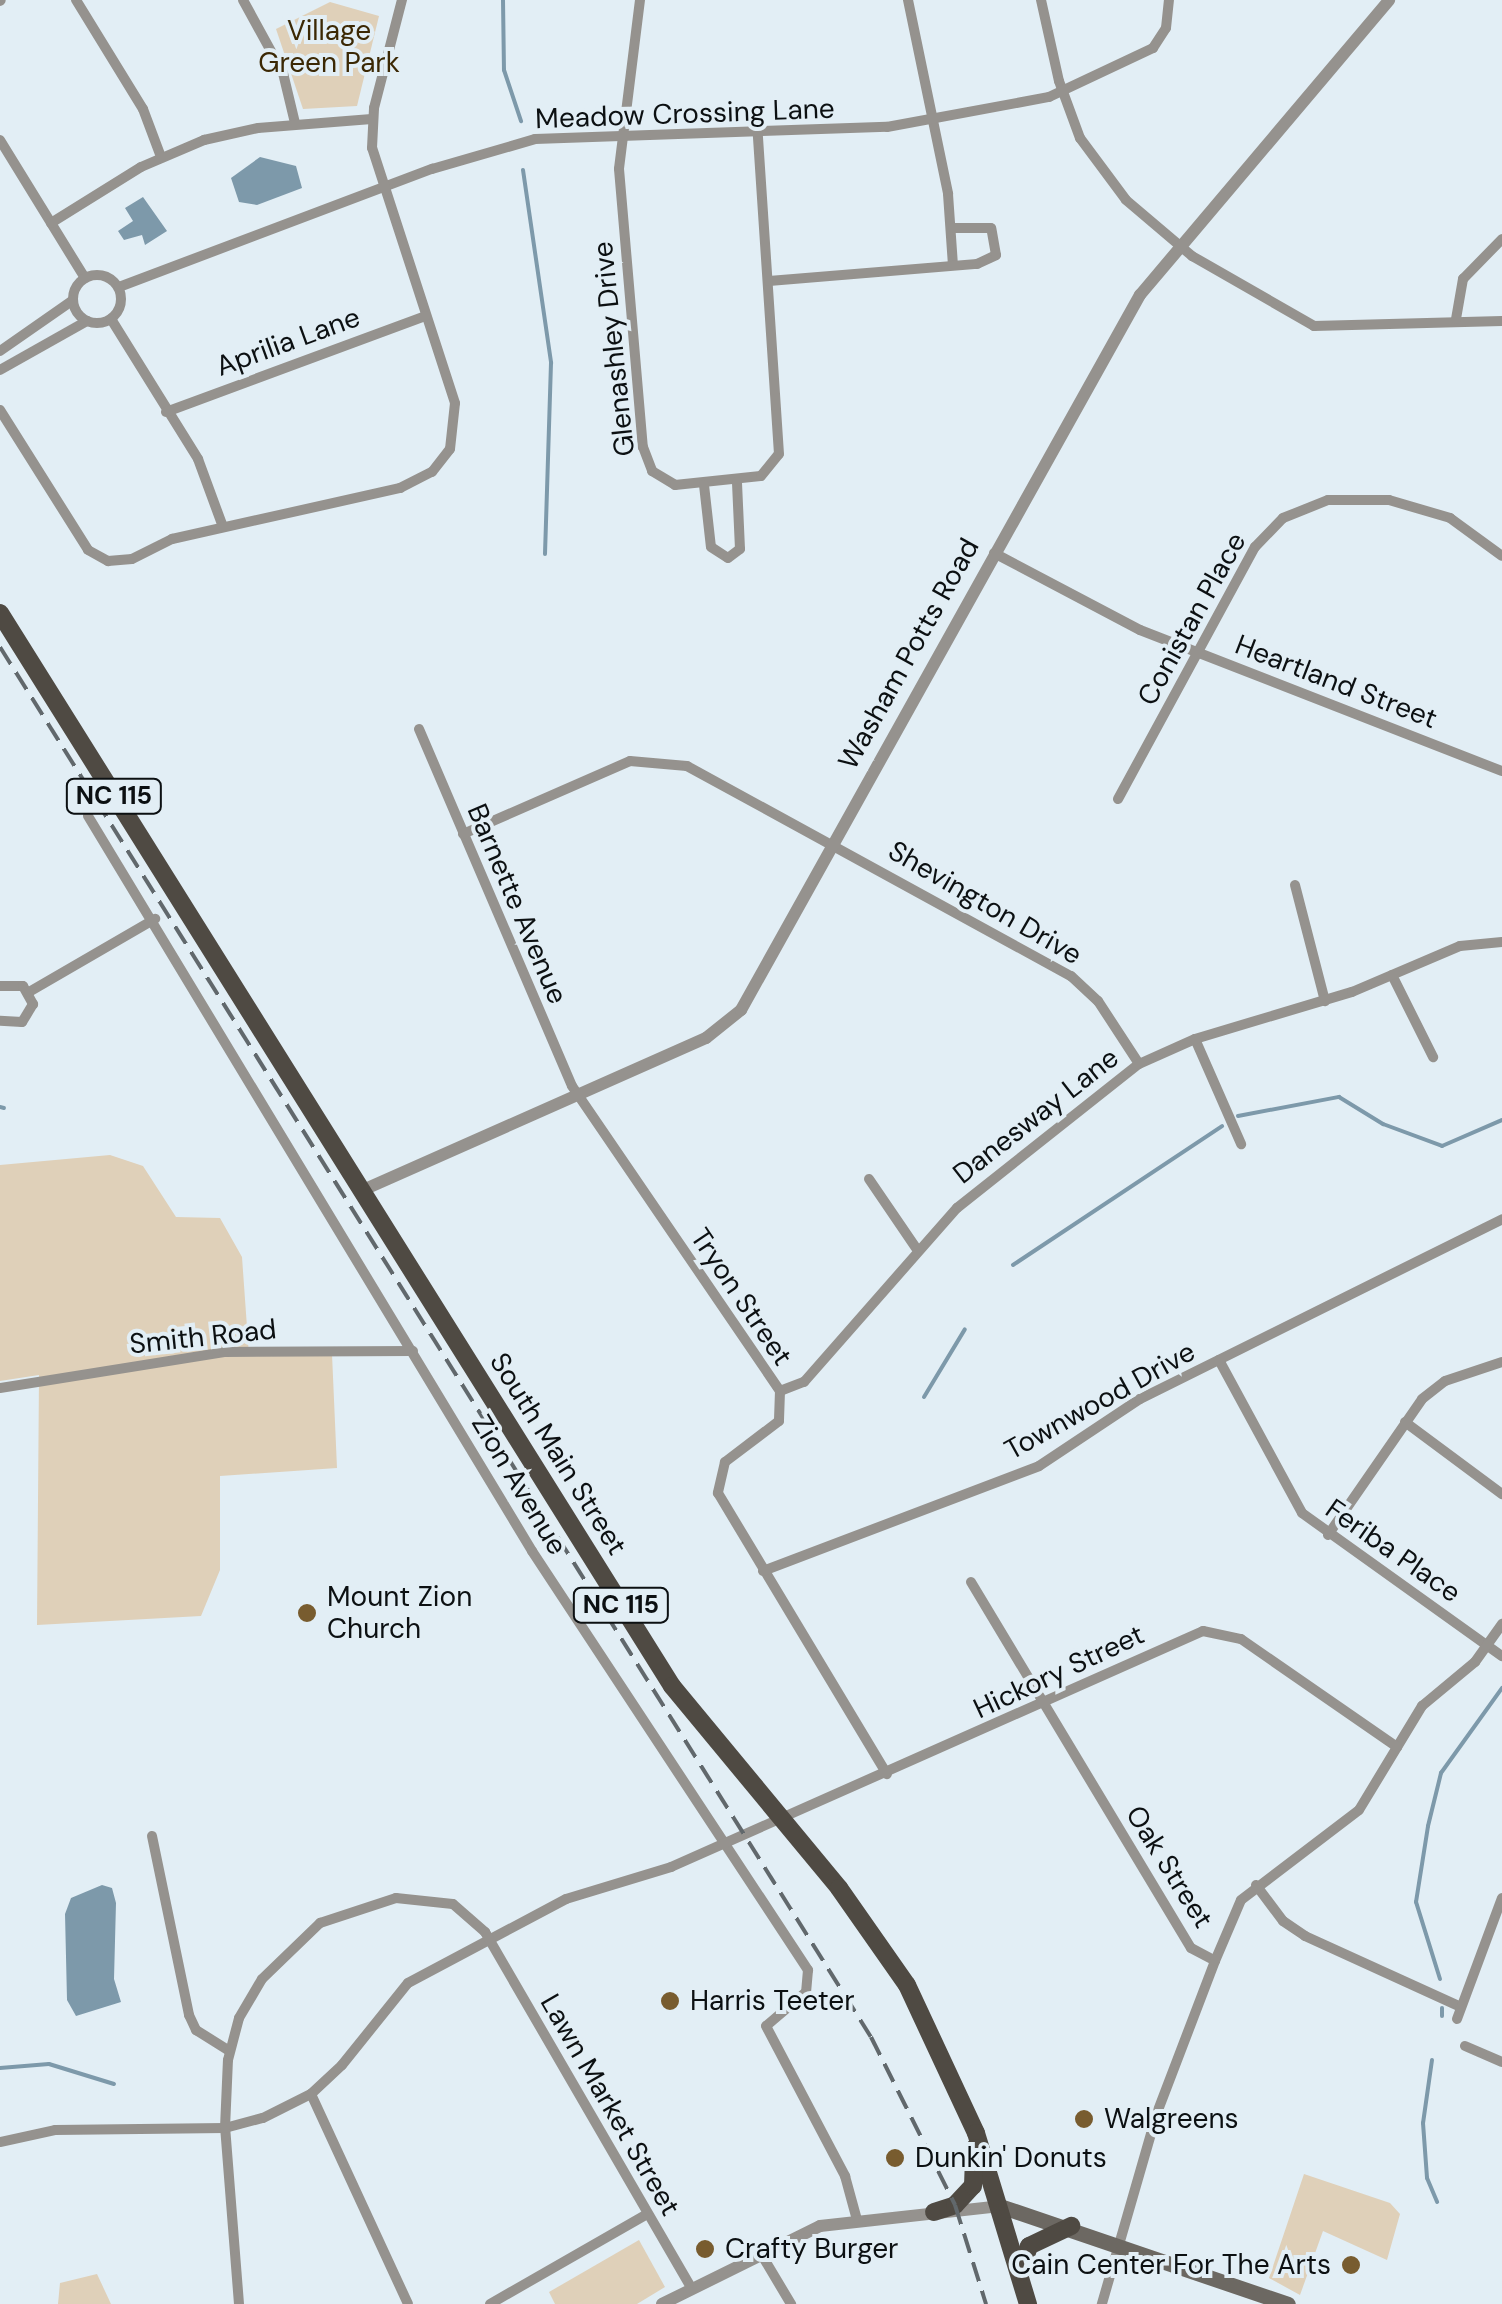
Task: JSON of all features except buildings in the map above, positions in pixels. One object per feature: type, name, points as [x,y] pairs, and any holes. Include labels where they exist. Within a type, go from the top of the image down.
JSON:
[{"type":"main road","name":"South Main Street","points":[[0,613],[672,1686],[888,1956],[943,2052],[1000,2206]]},
{"type":"main road","points":[[934,2212],[955,2205],[973,2186],[972,2122]]},
{"type":"main road","points":[[1000,2206],[1123,2244],[1252,2298],[1288,2304]]},
{"type":"main road","name":"NC 115","points":[[1000,2206],[1028,2304]]},
{"type":"main road","points":[[1020,2277],[1029,2246],[1072,2226]]},
{"type":"street","points":[[76,0],[143,109],[161,157]]},
{"type":"street","points":[[243,0],[283,73],[295,123]]},
{"type":"street","points":[[0,410],[96,557],[132,560],[172,538],[400,488],[432,472],[450,449],[456,416],[382,188],[372,119],[402,0]]},
{"type":"street","name":"Glenashley Drive","points":[[640,0],[619,135],[646,460],[664,481],[737,482]]},
{"type":"street","points":[[908,0],[934,121],[952,228],[953,266]]},
{"type":"street","points":[[1041,0],[1073,124],[1105,176],[1177,244],[1304,324],[1502,320]]},
{"type":"street","name":"Meadow Crossing Lane","points":[[118,287],[505,146],[564,135],[758,135],[934,121],[1063,93],[1152,48],[1166,28],[1170,0]]},
{"type":"street","name":"Washam Potts Road","points":[[363,1190],[730,1021],[768,966],[832,842],[1130,310],[1177,244],[1390,0]]},
{"type":"street","points":[[52,223],[161,157],[225,134],[295,123],[372,119]]},
{"type":"street","points":[[704,484],[711,547],[728,558],[740,549],[737,482],[772,467],[781,444],[758,135]]},
{"type":"street","points":[[0,140],[86,278]]},
{"type":"street","points":[[770,281],[953,266],[991,259],[999,247],[982,224],[952,228]]},
{"type":"street","points":[[1456,320],[1463,279],[1502,239]]},
{"type":"street","points":[[0,370],[87,321],[110,319],[121,306],[118,287],[104,276],[86,278]]},
{"type":"street","points":[[0,351],[73,300],[86,278]]},
{"type":"street","points":[[73,300],[87,321]]},
{"type":"street","name":"Aprilia Lane","points":[[166,412],[426,316]]},
{"type":"street","points":[[110,319],[206,474],[223,527]]},
{"type":"street","name":"Conistan Place","points":[[1118,799],[1262,537],[1310,504],[1350,498],[1412,504],[1450,518],[1502,556]]},
{"type":"street","name":"Heartland Street","points":[[994,553],[1098,610],[1502,771]]},
{"type":"street","name":"Barnette Avenue","points":[[419,729],[578,1094]]},
{"type":"street","name":"Shevington Drive","points":[[463,834],[645,758],[687,766],[1071,976],[1098,1001],[1139,1064]]},
{"type":"street","name":"Zion Avenue","points":[[88,816],[155,919],[532,1551],[808,1970],[806,1992],[766,2026],[845,2176],[857,2220]]},
{"type":"street","points":[[1296,885],[1325,1002]]},
{"type":"street","points":[[29,992],[155,919]]},
{"type":"street","name":"Danesway Lane","points":[[780,1391],[804,1382],[916,1248],[982,1186],[1139,1064],[1195,1038],[1325,1002],[1460,946],[1502,942]]},
{"type":"street","points":[[1392,975],[1433,1057]]},
{"type":"street","points":[[0,986],[16,983],[29,992]]},
{"type":"street","points":[[0,1020],[15,1024],[27,1017],[29,992]]},
{"type":"street","points":[[1195,1038],[1241,1144]]},
{"type":"street","name":"Tryon Street","points":[[578,1094],[780,1391],[778,1421],[731,1455],[718,1482],[721,1500],[886,1774]]},
{"type":"street","points":[[869,1179],[916,1248]]},
{"type":"street","name":"Townwood Drive","points":[[763,1570],[1025,1472],[1140,1399],[1502,1219]]},
{"type":"street","name":"Smith Road","points":[[0,1388],[224,1352],[413,1351]]},
{"type":"street","name":"Feriba Place","points":[[1219,1360],[1294,1504],[1328,1535],[1502,1656]]},
{"type":"street","points":[[1328,1535],[1405,1422],[1445,1381],[1502,1362]]},
{"type":"street","points":[[1405,1422],[1502,1494]]},
{"type":"street","name":"Oak Street","points":[[970,1582],[1191,1948],[1215,1961],[1157,2112],[1123,2244],[1102,2304]]},
{"type":"street","points":[[1215,1961],[1234,1910],[1256,1885],[1359,1810],[1434,1691],[1488,1646],[1502,1624]]},
{"type":"street","name":"Hickory Street","points":[[310,2094],[408,1984],[492,1944],[580,1892],[660,1872],[1043,1706],[1203,1631],[1222,1631],[1398,1747]]},
{"type":"street","points":[[152,1836],[189,2015],[196,2030],[229,2051],[225,2128],[239,2304]]},
{"type":"street","points":[[1256,1885],[1283,1921],[1305,1936],[1462,2007]]},
{"type":"street","name":"Lawn Market Street","points":[[229,2051],[262,1979],[320,1923],[364,1905],[396,1898],[453,1904],[492,1944],[691,2288]]},
{"type":"street","points":[[1457,2019],[1502,1898]]},
{"type":"street","points":[[1466,2046],[1502,2062]]},
{"type":"street","points":[[0,2142],[55,2130],[225,2128],[310,2094],[408,2304]]},
{"type":"street","points":[[662,2304],[760,2252],[820,2226],[1000,2206]]},
{"type":"street","points":[[490,2304],[646,2214]]},
{"type":"street","points":[[760,2252],[791,2304]]},
{"type":"green space","name":"Village Green Park","points":[[330,2],[379,16],[357,106],[303,109],[276,29]]},
{"type":"green space","points":[[110,1155],[143,1166],[176,1217],[220,1218],[242,1257],[249,1355],[332,1354],[337,1468],[220,1476],[220,1570],[201,1616],[37,1625],[39,1375],[0,1381],[0,1165]]},
{"type":"green space","points":[[1304,2174],[1390,2203],[1400,2214],[1387,2260],[1323,2231],[1300,2295],[1269,2278]]},
{"type":"green space","points":[[639,2240],[665,2287],[637,2304],[555,2304],[549,2292]]},
{"type":"green space","points":[[97,2274],[111,2304],[58,2304],[60,2283]]},
{"type":"water","points":[[260,157],[296,166],[302,188],[257,205],[239,202],[231,178]]},
{"type":"water","points":[[143,197],[167,231],[145,245],[142,235],[124,240],[118,231],[133,221],[125,208]]},
{"type":"water","points":[[102,1885],[112,1888],[116,1903],[114,1979],[121,2002],[76,2016],[67,2000],[65,1914],[71,1898]]},
{"type":"waterway","points":[[503,0],[504,70],[521,121]]},
{"type":"waterway","points":[[523,170],[551,363],[545,554]]},
{"type":"waterway","points":[[1238,1116],[1339,1097],[1383,1124],[1442,1146],[1502,1120]]},
{"type":"waterway","points":[[0,1107],[4,1108]]},
{"type":"waterway","points":[[1013,1265],[1222,1126]]},
{"type":"waterway","points":[[924,1397],[965,1329]]},
{"type":"waterway","points":[[1440,1979],[1416,1902],[1428,1826],[1441,1773],[1502,1688]]},
{"type":"waterway","points":[[1442,2008],[1442,2016]]},
{"type":"waterway","points":[[1432,2060],[1423,2123],[1427,2178],[1437,2202]]},
{"type":"waterway","points":[[0,2068],[49,2064],[114,2084]]},
{"type":"railway","points":[[0,647],[871,2037],[955,2205],[986,2304]]},
{"type":"place","name":"Mount Zion Church","points":[[307,1613]]},
{"type":"place","name":"Harris Teeter","points":[[670,2001]]},
{"type":"place","name":"Walgreens","points":[[1084,2119]]},
{"type":"place","name":"Dunkin' Donuts","points":[[895,2158]]},
{"type":"place","name":"Crafty Burger","points":[[705,2249]]},
{"type":"place","name":"Cain Center For The Arts","points":[[1351,2265]]}]
